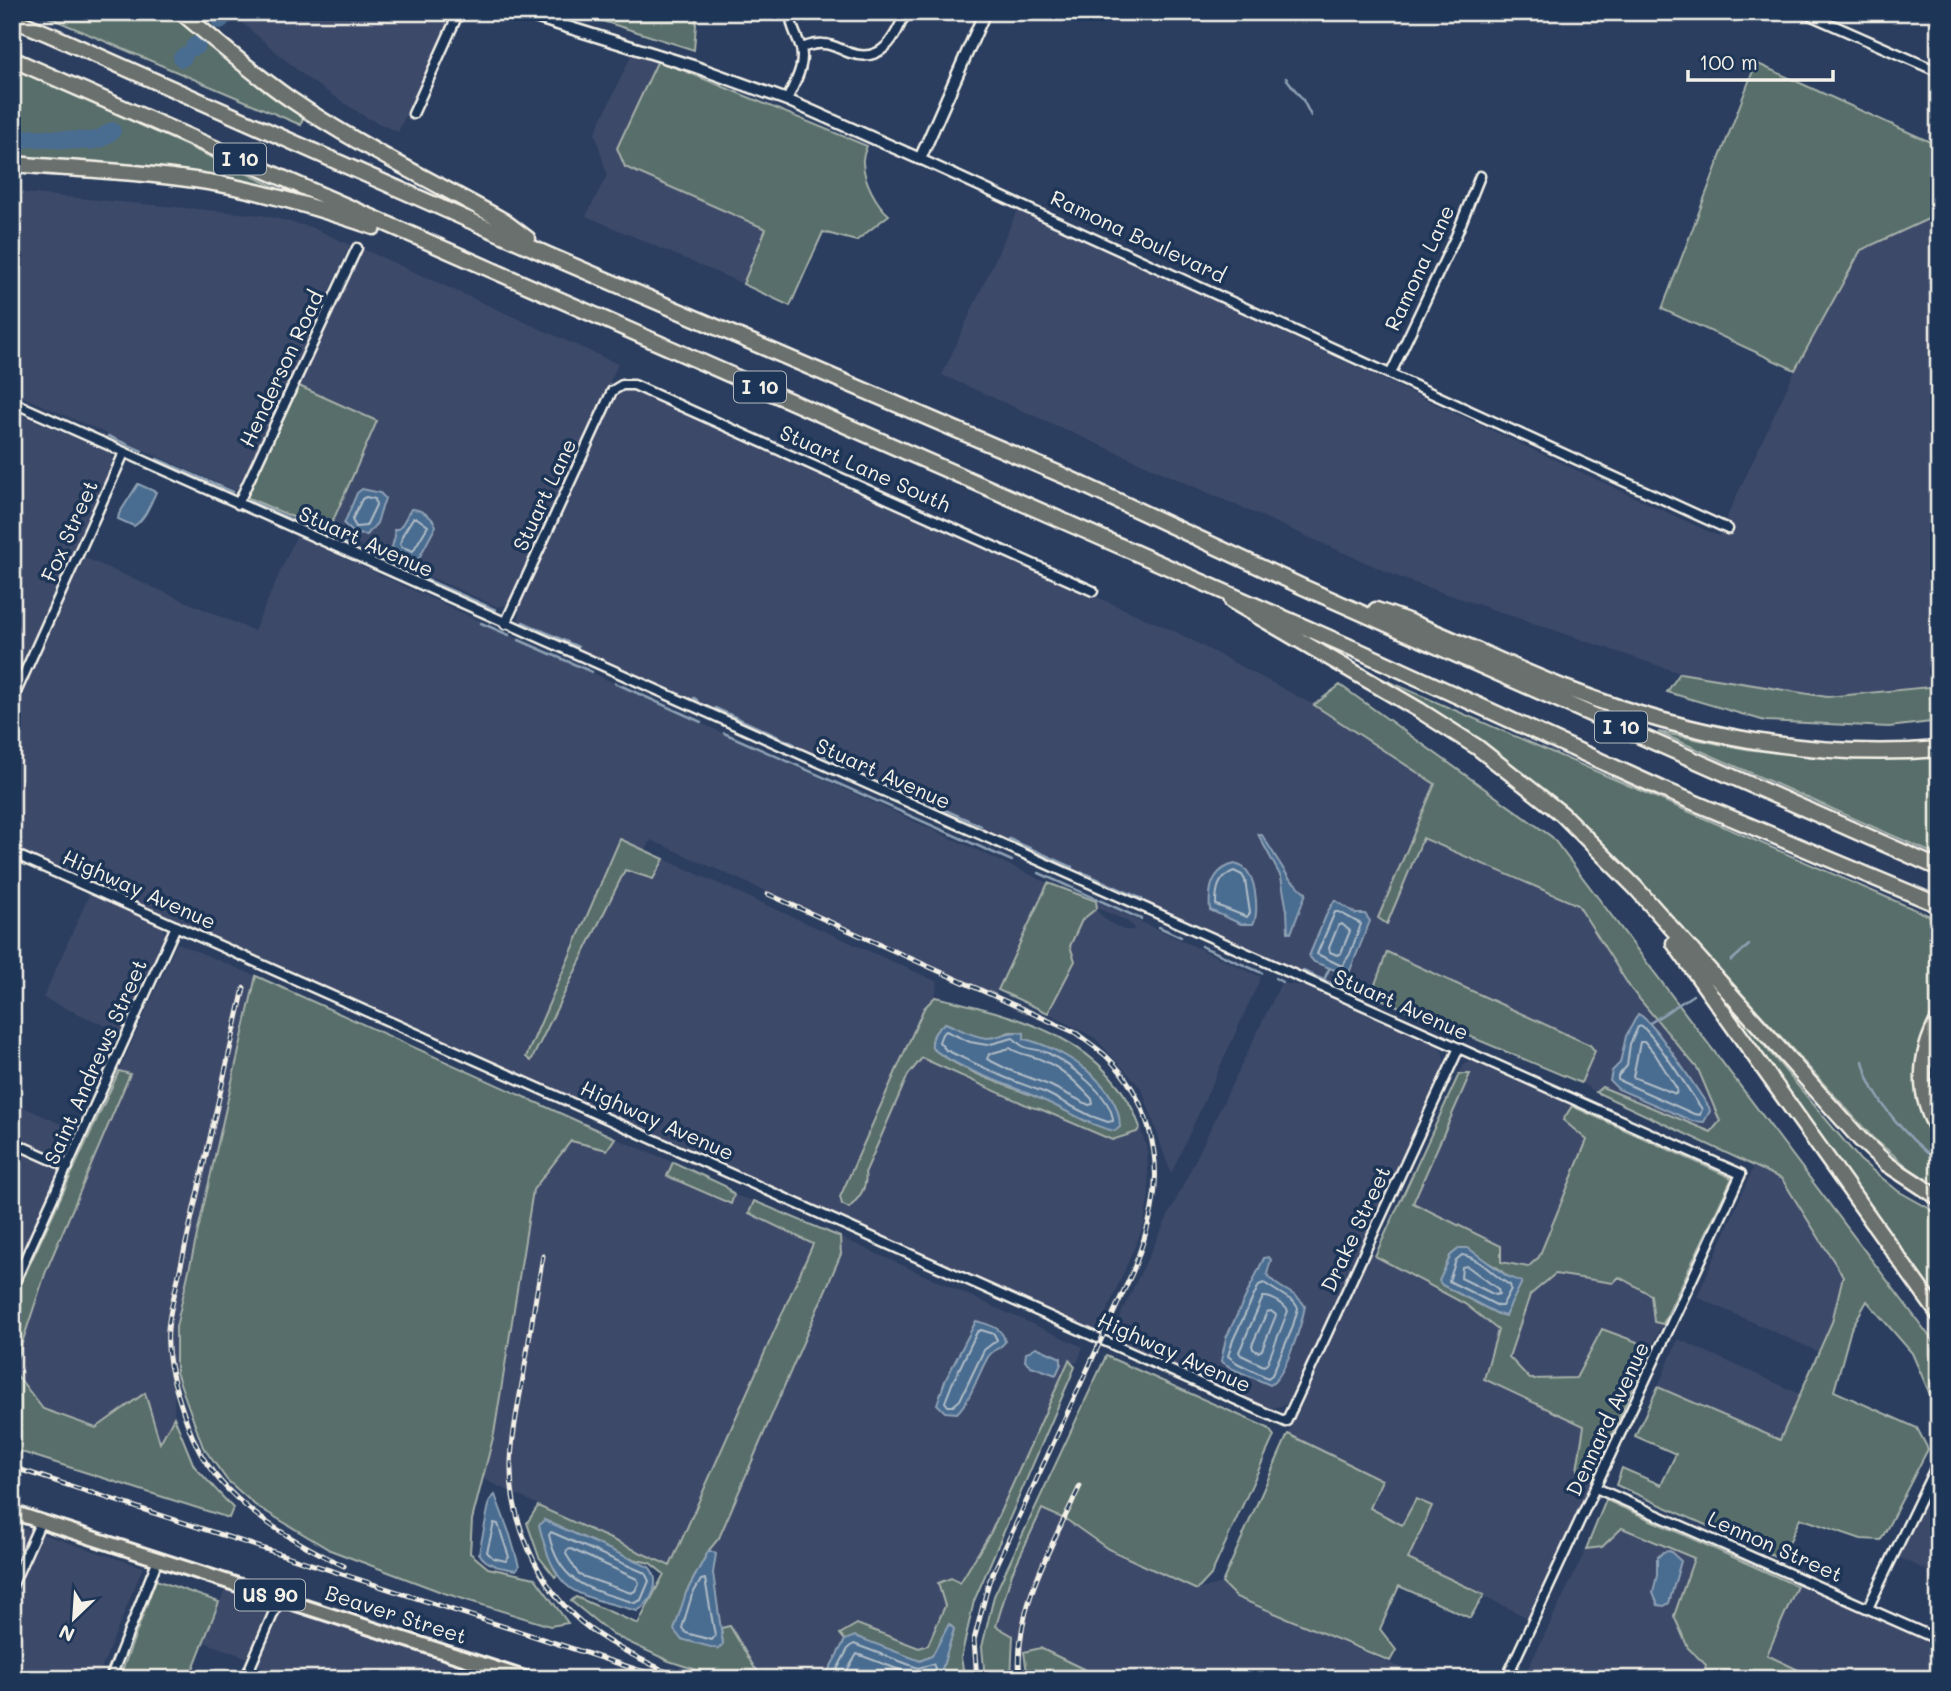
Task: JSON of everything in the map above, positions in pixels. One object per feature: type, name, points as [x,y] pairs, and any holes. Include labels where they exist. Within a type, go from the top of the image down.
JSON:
[{"type":"highway","points":[[181,12],[240,63],[291,100],[504,221],[548,255]]},
{"type":"highway","name":"I 10","points":[[12,19],[548,255],[1062,475],[1303,587],[1939,868]]},
{"type":"highway","name":"I 10","points":[[12,59],[1209,584],[1662,789],[1939,905]]},
{"type":"highway","points":[[12,164],[182,179],[228,186],[277,197],[449,251]]},
{"type":"highway","points":[[1209,584],[1243,610],[1419,710],[1477,747],[1562,814],[1635,887],[1860,1139],[1887,1164],[1939,1198]]},
{"type":"highway","points":[[1303,587],[1411,621],[1573,691],[1652,718],[1756,741],[1825,749],[1939,749]]},
{"type":"highway","points":[[1635,887],[1939,1315]]},
{"type":"highway","points":[[1939,1020],[1927,1042],[1922,1076],[1927,1107],[1939,1132]]},
{"type":"main road","points":[[12,30],[20,12]]},
{"type":"main road","name":"Beaver Street","points":[[12,1512],[528,1679]]},
{"type":"street","points":[[412,114],[458,12]]},
{"type":"street","name":"Ramona Boulevard","points":[[519,12],[685,64],[787,100],[1391,373],[1728,529]]},
{"type":"street","points":[[787,100],[800,72],[801,48],[793,32],[791,12]]},
{"type":"street","points":[[801,48],[825,44],[850,54],[871,54],[884,49],[894,39],[906,12]]},
{"type":"street","points":[[920,159],[985,12]]},
{"type":"street","points":[[1803,12],[1939,72]]},
{"type":"street","name":"Ramona Lane","points":[[1391,373],[1456,236],[1480,176]]},
{"type":"street","name":"Henderson Road","points":[[238,504],[357,248]]},
{"type":"street","name":"Stuart Lane South","points":[[622,385],[634,385],[1093,591]]},
{"type":"street","name":"Stuart Lane","points":[[505,624],[612,391],[622,385]]},
{"type":"street","name":"Stuart Avenue","points":[[12,402],[1458,1050],[1741,1174]]},
{"type":"street","name":"Fox Street","points":[[12,701],[124,453]]},
{"type":"street","points":[[12,865],[14,854]]},
{"type":"street","name":"Highway Avenue","points":[[14,854],[1286,1422]]},
{"type":"street","name":"Saint Andrews Street","points":[[12,1288],[176,926]]},
{"type":"street","name":"Drake Street","points":[[1286,1422],[1458,1050]]},
{"type":"street","points":[[12,1142],[68,1167]]},
{"type":"street","name":"Dennard Avenue","points":[[1506,1679],[1741,1174]]},
{"type":"street","points":[[1868,1608],[1939,1460]]},
{"type":"street","name":"Lennon Street","points":[[1596,1488],[1939,1640]]},
{"type":"street","points":[[12,1586],[40,1521]]},
{"type":"street","points":[[110,1679],[158,1559]]},
{"type":"street","points":[[245,1679],[280,1598]]},
{"type":"shaded area","points":[[239,12],[453,12],[398,132],[367,118],[308,79],[234,16]]},
{"type":"shaded area","points":[[633,52],[658,60],[617,148],[625,167],[767,229],[743,284],[586,216],[607,175],[595,133]]},
{"type":"shaded area","points":[[12,192],[262,215],[311,227],[350,245],[238,492],[12,392]]},
{"type":"shaded area","points":[[1018,209],[1718,536],[1795,370],[1861,250],[1939,214],[1939,686],[1827,697],[1680,673],[1403,579],[942,375]]},
{"type":"shaded area","points":[[361,248],[618,364],[509,604],[498,607],[328,532],[377,422],[299,386]],"holes":[[[362,489],[382,508],[370,533],[344,524],[357,493]],[[409,511],[433,533],[416,560],[398,553],[392,547]]]},
{"type":"shaded area","points":[[633,391],[1176,632],[1314,705],[1435,784],[1379,918],[1387,924],[1423,837],[1578,905],[1631,989],[1698,1069],[1720,1121],[1712,1132],[1603,1087],[1596,1092],[1581,1083],[1595,1052],[1388,953],[1371,995],[1350,987],[1343,993],[523,627],[519,623],[519,609],[617,393]],"holes":[[[1646,1019],[1668,1044],[1683,1072],[1699,1123],[1614,1086],[1610,1081],[1612,1071],[1620,1063],[1623,1042]]]},
{"type":"shaded area","points":[[12,411],[111,453],[114,466],[12,684]]},
{"type":"shaded area","points":[[296,536],[1048,883],[996,994],[651,840],[646,851],[620,839],[526,1057],[532,1061],[625,870],[653,879],[664,859],[938,982],[935,997],[924,1008],[840,1197],[866,1182],[865,1173],[908,1075],[922,1058],[1112,1140],[1137,1132],[1140,1127],[1147,1149],[1149,1194],[1144,1225],[1098,1332],[12,847],[12,712],[83,557],[254,631]]},
{"type":"shaded area","points":[[90,893],[159,923],[165,933],[165,940],[124,1034],[43,998]]},
{"type":"shaded area","points":[[1096,901],[1261,977],[1171,1174],[1142,1089],[1095,1038],[1048,1013],[1075,961],[1070,946],[1082,920],[1096,910],[1107,921],[1123,930],[1134,930],[1125,920],[1097,908]]},
{"type":"shaded area","points":[[177,943],[256,976],[176,1327],[174,1417],[161,1444],[96,1428],[43,1409],[13,1370],[46,1271],[130,1074],[119,1071]]},
{"type":"shaded area","points":[[1281,983],[1303,986],[1438,1046],[1445,1065],[1292,1398],[1285,1405],[1273,1408],[1260,1406],[1109,1338]]},
{"type":"shaded area","points":[[1471,1061],[1572,1106],[1563,1121],[1587,1140],[1539,1257],[1528,1267],[1500,1262],[1413,1203],[1469,1075],[1459,1074],[1464,1064]]},
{"type":"shaded area","points":[[12,1102],[79,1132],[69,1154],[56,1157],[12,1138]]},
{"type":"shaded area","points":[[615,1138],[673,1162],[667,1175],[732,1204],[734,1195],[754,1201],[749,1213],[813,1244],[670,1566],[483,1479],[494,1434],[533,1190],[571,1140],[607,1150]]},
{"type":"shaded area","points":[[12,1146],[55,1166],[59,1175],[12,1276]]},
{"type":"shaded area","points":[[1754,1166],[1782,1179],[1843,1276],[1832,1322],[1819,1352],[1697,1297]]},
{"type":"shaded area","points":[[840,1237],[1083,1347],[1077,1363],[1069,1361],[991,1532],[960,1583],[951,1578],[945,1606],[928,1645],[919,1648],[857,1624],[841,1634],[845,1640],[824,1679],[797,1679],[754,1667],[730,1626],[721,1628],[713,1573],[716,1554],[709,1550],[719,1538],[841,1254]]},
{"type":"shaded area","points":[[1370,1253],[1465,1304],[1498,1330],[1484,1379],[1585,1426],[1577,1470],[1592,1479],[1528,1618],[1408,1559],[1431,1507],[1415,1499],[1402,1525],[1370,1508],[1382,1480],[1288,1434]]},
{"type":"shaded area","points":[[1555,1274],[1613,1283],[1618,1277],[1651,1295],[1654,1322],[1663,1324],[1651,1347],[1602,1329],[1576,1378],[1530,1379],[1509,1357],[1530,1295]]},
{"type":"shaded area","points":[[1678,1339],[1800,1394],[1780,1440],[1658,1387]]},
{"type":"shaded area","points":[[1939,1474],[1939,1576],[1898,1557]]},
{"type":"shaded area","points":[[1042,1509],[1067,1520],[1108,1549],[1197,1590],[1222,1583],[1236,1597],[1427,1679],[1104,1679],[1040,1649],[1024,1652],[1013,1636],[996,1626],[1012,1573]]},
{"type":"shaded area","points":[[12,1524],[143,1567],[97,1679],[12,1679]]},
{"type":"shaded area","points":[[1622,1528],[1694,1558],[1674,1616],[1688,1648],[1706,1665],[1702,1679],[1523,1679],[1586,1549],[1602,1547]],"holes":[[[1676,1555],[1681,1562],[1669,1602],[1654,1585],[1658,1558]]]},
{"type":"shaded area","points":[[1800,1583],[1939,1645],[1939,1676],[1932,1679],[1817,1679],[1767,1655]]},
{"type":"shaded area","points":[[226,1587],[273,1603],[248,1658],[204,1642]]},
{"type":"shaded area","points":[[284,1607],[457,1665],[453,1679],[288,1679],[256,1664],[278,1611]]},
{"type":"green space","points":[[163,12],[191,26],[303,117],[301,125],[41,14]]},
{"type":"green space","points":[[574,12],[697,12],[694,50]]},
{"type":"green space","points":[[658,60],[867,146],[863,161],[868,184],[889,215],[856,241],[823,232],[790,306],[743,284],[766,229],[625,167],[617,148]]},
{"type":"green space","points":[[1756,63],[1939,146],[1939,214],[1861,250],[1795,370],[1662,309]]},
{"type":"green space","points":[[18,68],[295,196],[12,157],[12,80]]},
{"type":"green space","points":[[299,386],[377,421],[328,532],[246,497]]},
{"type":"green space","points":[[1680,673],[1827,697],[1939,686],[1939,721],[1889,727],[1765,721],[1667,692]]},
{"type":"green space","points":[[1376,676],[1939,920],[1939,1011],[1928,1027],[1929,1127],[1939,1143],[1939,1187],[1909,1168],[1872,1137],[1647,889],[1586,827],[1538,785],[1488,747]]},
{"type":"green space","points":[[1340,685],[1552,837],[1939,1349],[1939,1415],[1912,1353],[1867,1301],[1851,1329],[1834,1391],[1917,1428],[1928,1449],[1881,1540],[1861,1539],[1800,1518],[1782,1559],[1616,1485],[1622,1468],[1661,1485],[1676,1454],[1635,1436],[1658,1387],[1780,1440],[1832,1322],[1843,1276],[1782,1179],[1596,1092],[1602,1087],[1711,1132],[1720,1121],[1698,1069],[1631,989],[1578,905],[1423,838],[1387,924],[1378,918],[1435,784],[1314,705]]},
{"type":"green space","points":[[1658,732],[1742,748],[1800,755],[1939,757],[1939,856]]},
{"type":"green space","points":[[620,839],[664,859],[653,879],[625,870],[531,1061],[526,1057]]},
{"type":"green space","points":[[1048,883],[1096,901],[1097,908],[1082,920],[1070,946],[1075,961],[1048,1013],[998,990]]},
{"type":"green space","points":[[1387,952],[1590,1045],[1595,1051],[1581,1083],[1371,995]]},
{"type":"green space","points":[[256,976],[615,1138],[607,1150],[571,1141],[533,1190],[494,1434],[472,1520],[470,1553],[488,1568],[535,1578],[568,1623],[550,1626],[444,1593],[330,1550],[255,1505],[227,1480],[203,1447],[176,1372],[176,1327]]},
{"type":"green space","points":[[935,997],[997,1013],[1057,1036],[1083,1052],[1107,1072],[1126,1097],[1140,1127],[1137,1132],[1112,1140],[922,1058],[908,1075],[865,1173],[864,1188],[849,1208],[842,1204],[840,1197],[924,1008]],"holes":[[[945,1023],[983,1038],[1013,1032],[1024,1033],[1024,1039],[1069,1058],[1106,1091],[1088,1122],[1045,1101],[970,1071],[932,1048],[935,1034]]]},
{"type":"green space","points":[[1731,1006],[1860,1160],[1898,1191],[1939,1214],[1939,1311],[1729,1009]]},
{"type":"green space","points":[[119,1071],[130,1074],[46,1271],[13,1370],[43,1409],[96,1428],[145,1393],[160,1443],[174,1417],[194,1466],[233,1508],[229,1518],[12,1449],[12,1303]]},
{"type":"green space","points":[[1459,1074],[1470,1074],[1413,1203],[1501,1246],[1501,1262],[1528,1267],[1539,1257],[1587,1140],[1563,1120],[1572,1106],[1732,1178],[1663,1324],[1654,1322],[1651,1295],[1619,1277],[1613,1283],[1555,1274],[1530,1295],[1509,1357],[1530,1379],[1576,1378],[1602,1329],[1651,1347],[1592,1479],[1577,1470],[1584,1426],[1484,1379],[1498,1330],[1465,1304],[1375,1256]],"holes":[[[1460,1248],[1498,1268],[1507,1276],[1498,1314],[1442,1285],[1440,1280],[1450,1256]]]},
{"type":"green space","points":[[673,1162],[725,1186],[734,1195],[731,1204],[667,1176]]},
{"type":"green space","points":[[754,1201],[840,1237],[841,1254],[719,1538],[709,1550],[686,1593],[723,1644],[721,1628],[730,1626],[754,1667],[767,1679],[724,1679],[669,1661],[613,1635],[571,1601],[576,1597],[638,1624],[664,1574],[650,1563],[628,1558],[544,1520],[544,1544],[558,1574],[555,1577],[539,1557],[527,1523],[538,1506],[670,1566],[813,1244],[749,1213]]},
{"type":"green space","points":[[1106,1356],[1268,1428],[1274,1436],[1211,1575],[1197,1590],[1108,1549],[1067,1520],[1042,1509],[1012,1573],[996,1626],[1013,1636],[1011,1679],[985,1679],[982,1647],[994,1596]]},
{"type":"green space","points":[[1069,1360],[1075,1367],[974,1601],[961,1658],[965,1679],[939,1679],[954,1629],[950,1625],[932,1656],[920,1661],[855,1637],[845,1640],[840,1634],[857,1624],[919,1648],[928,1645],[945,1606],[938,1583],[951,1578],[960,1583],[991,1532]]},
{"type":"green space","points":[[1288,1434],[1382,1480],[1370,1508],[1402,1525],[1416,1499],[1432,1506],[1408,1559],[1484,1595],[1470,1618],[1399,1586],[1380,1629],[1396,1650],[1390,1661],[1236,1597],[1222,1583]]},
{"type":"green space","points":[[1606,1500],[1797,1586],[1767,1655],[1817,1679],[1702,1679],[1706,1665],[1688,1648],[1674,1616],[1694,1558],[1622,1528],[1602,1547],[1586,1549]]},
{"type":"green space","points":[[156,1580],[219,1602],[189,1679],[119,1679]]},
{"type":"green space","points":[[1040,1648],[1104,1679],[1028,1679],[1024,1652]]},
{"type":"water","points":[[138,484],[156,492],[144,516],[134,526],[118,519]]},
{"type":"water","points":[[362,489],[380,493],[385,498],[377,523],[367,535],[355,534],[344,524],[357,493]]},
{"type":"water","points":[[411,509],[426,514],[436,526],[416,560],[398,553],[392,547],[394,530],[400,528]]},
{"type":"water","points":[[1258,834],[1262,835],[1289,878],[1306,893],[1291,933],[1288,932],[1281,877]]},
{"type":"water","points":[[1235,864],[1246,870],[1253,885],[1256,906],[1253,924],[1241,924],[1210,910],[1211,888],[1216,875]]},
{"type":"water","points":[[1335,900],[1356,914],[1365,914],[1370,921],[1349,973],[1345,974],[1314,962],[1309,956]]},
{"type":"water","points":[[1638,1014],[1664,1041],[1709,1107],[1710,1111],[1704,1122],[1692,1121],[1618,1089],[1610,1081],[1612,1071],[1620,1063],[1626,1036]]},
{"type":"water","points":[[945,1023],[987,1038],[1024,1033],[1024,1039],[1071,1059],[1100,1082],[1117,1111],[1120,1127],[1115,1131],[1097,1126],[945,1057],[932,1048],[932,1040]]},
{"type":"water","points":[[1460,1248],[1468,1248],[1507,1276],[1522,1282],[1505,1316],[1442,1285],[1439,1281],[1451,1255]]},
{"type":"water","points":[[1269,1257],[1271,1260],[1267,1274],[1305,1306],[1287,1361],[1270,1385],[1221,1361],[1226,1338],[1264,1258]]},
{"type":"water","points":[[976,1321],[998,1330],[1005,1342],[988,1357],[970,1394],[957,1413],[945,1412],[937,1404],[945,1381]]},
{"type":"water","points":[[1036,1347],[1061,1358],[1056,1375],[1025,1361],[1026,1353]]},
{"type":"water","points":[[495,1495],[519,1566],[516,1570],[490,1564],[479,1553],[490,1500]]},
{"type":"water","points":[[544,1520],[649,1567],[655,1585],[647,1603],[637,1611],[593,1599],[570,1588],[558,1575],[543,1541],[539,1525]]},
{"type":"water","points":[[709,1550],[716,1554],[713,1573],[723,1644],[718,1649],[681,1639],[674,1630],[686,1593]]},
{"type":"water","points":[[1670,1551],[1681,1561],[1669,1603],[1664,1606],[1658,1605],[1653,1593],[1657,1558],[1663,1552]]},
{"type":"water","points":[[949,1624],[954,1629],[939,1679],[824,1679],[845,1640],[855,1636],[920,1661],[932,1656]]},
{"type":"waterway","points":[[220,20],[228,12]]},
{"type":"waterway","points":[[1286,78],[1303,100],[1311,116]]},
{"type":"waterway","points":[[12,140],[34,138],[89,141],[100,139],[112,131]]},
{"type":"waterway","points":[[108,436],[142,451]]},
{"type":"waterway","points":[[157,459],[233,492]]},
{"type":"waterway","points":[[249,500],[314,530]]},
{"type":"waterway","points":[[323,534],[347,544]]},
{"type":"waterway","points":[[398,567],[496,610]]},
{"type":"waterway","points":[[523,622],[578,647]]},
{"type":"waterway","points":[[481,623],[509,635]]},
{"type":"waterway","points":[[519,640],[592,672]]},
{"type":"waterway","points":[[615,683],[701,722]]},
{"type":"waterway","points":[[715,708],[794,744]]},
{"type":"waterway","points":[[724,733],[1012,861]]},
{"type":"waterway","points":[[823,755],[855,770]]},
{"type":"waterway","points":[[883,782],[981,826]]},
{"type":"waterway","points":[[1009,839],[1072,867]]},
{"type":"waterway","points":[[1082,872],[1142,899]]},
{"type":"waterway","points":[[1039,873],[1141,919]]},
{"type":"waterway","points":[[1159,927],[1181,937]]},
{"type":"waterway","points":[[1731,961],[1749,945]]},
{"type":"waterway","points":[[1201,946],[1262,973]]},
{"type":"waterway","points":[[1324,980],[1329,969]]},
{"type":"waterway","points":[[1303,971],[1346,990]]},
{"type":"waterway","points":[[1275,978],[1282,982]]},
{"type":"waterway","points":[[1650,1023],[1693,995]]},
{"type":"waterway","points":[[1731,1006],[1766,1045]]},
{"type":"waterway","points":[[1863,1061],[1882,1104],[1903,1130],[1939,1162]]},
{"type":"railway","points":[[768,894],[1076,1033],[1106,1056],[1120,1072],[1132,1089],[1148,1127],[1153,1147],[1155,1189],[1146,1233],[1133,1271],[989,1582],[974,1640],[977,1679]]},
{"type":"railway","points":[[244,988],[170,1313],[170,1366],[192,1436],[215,1475],[265,1521],[344,1566]]},
{"type":"railway","points":[[543,1256],[511,1462],[515,1506],[521,1528],[539,1570],[565,1607],[600,1636],[659,1668]]},
{"type":"railway","points":[[12,1467],[666,1679]]},
{"type":"railway","points":[[1020,1679],[1019,1653],[1028,1604],[1046,1556],[1080,1486]]},
{"type":"railway","points":[[659,1669],[689,1679]]}]
